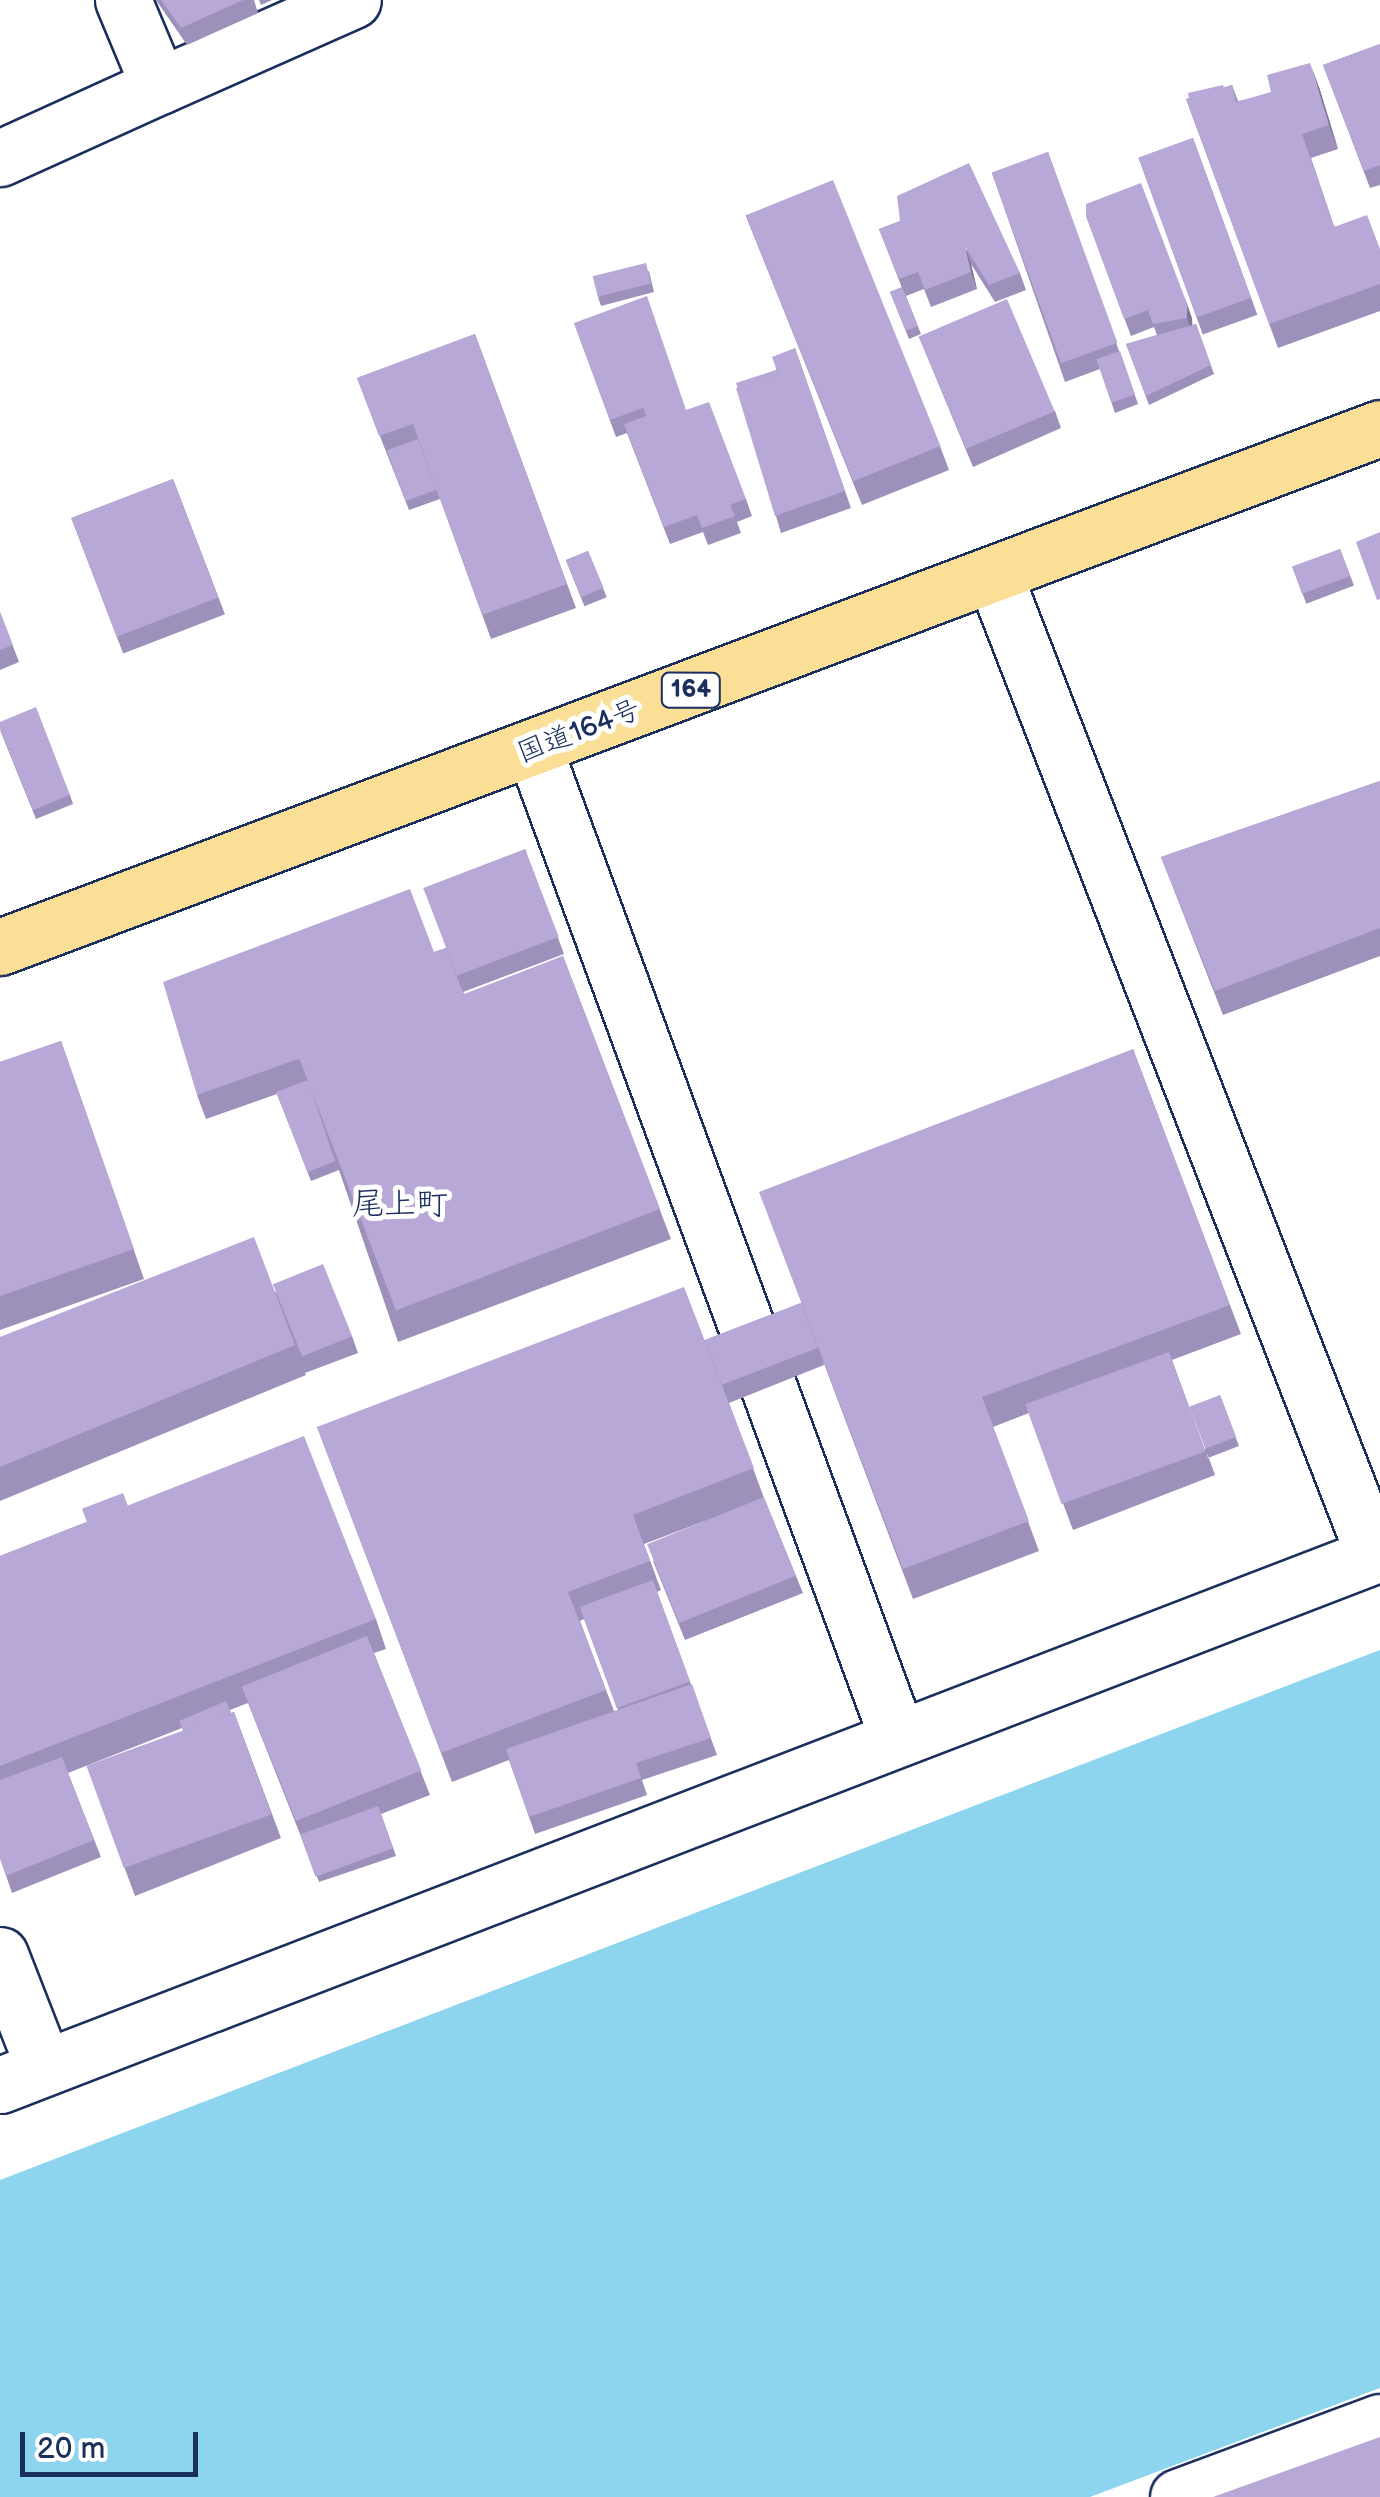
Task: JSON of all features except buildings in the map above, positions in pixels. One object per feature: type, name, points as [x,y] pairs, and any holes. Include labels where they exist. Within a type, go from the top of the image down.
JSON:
[{"type":"highway","name":"国道164号","points":[[0,947],[1380,428]]},
{"type":"street","points":[[123,0],[160,86]]},
{"type":"street","points":[[0,158],[353,0]]},
{"type":"street","points":[[0,1955],[22,2076],[1377,1554],[994,575]]},
{"type":"street","points":[[534,749],[897,1736]]},
{"type":"street","points":[[1178,2497],[1380,2422]]},
{"type":"water","points":[[1380,1650],[1380,2388],[1090,2497],[0,2497],[0,2180]]},
{"type":"district","name":"尾上町","points":[[400,1205]]}]
